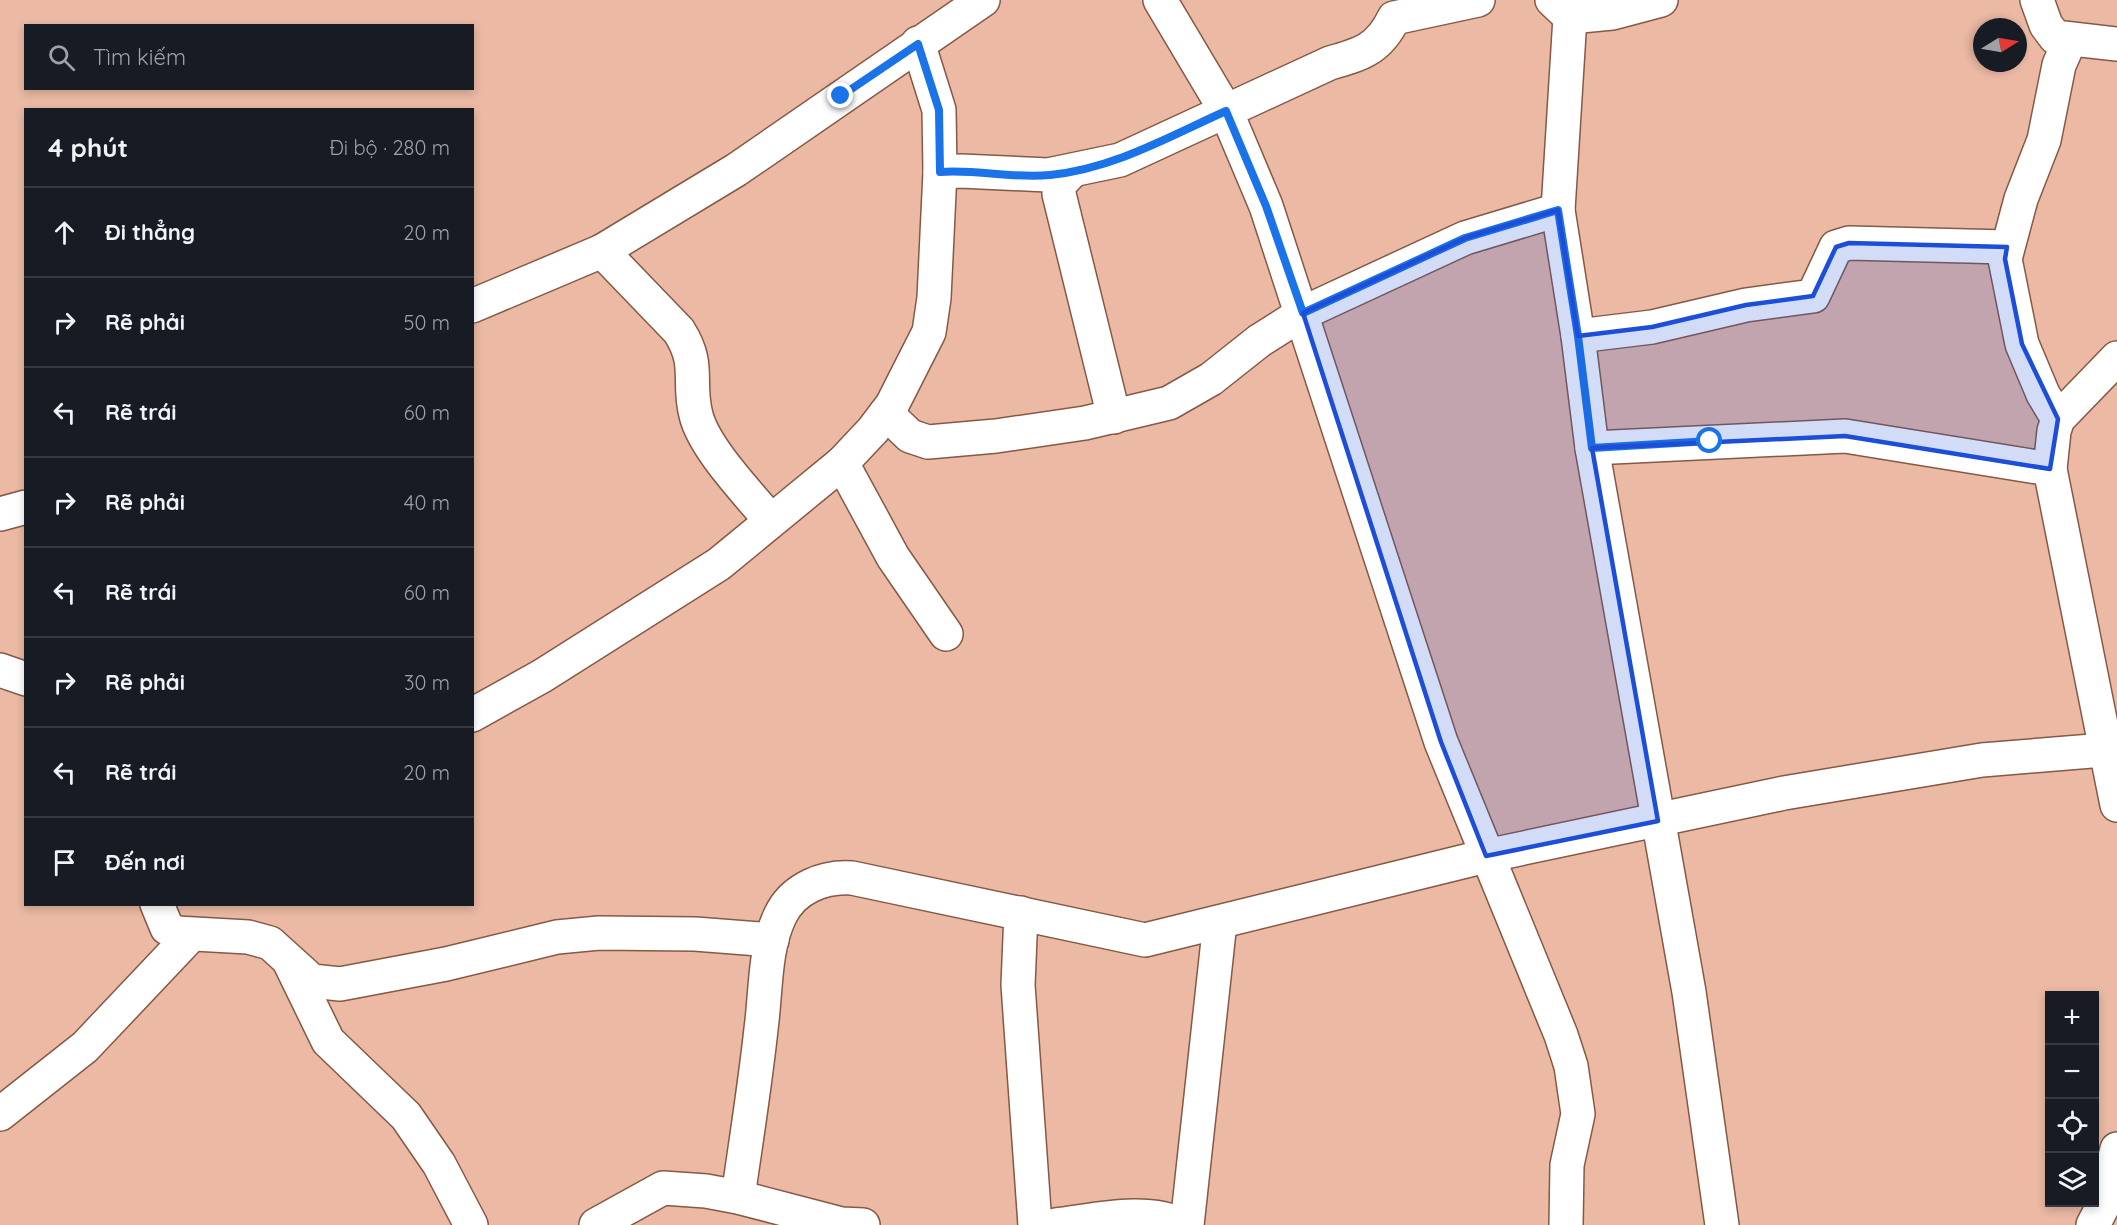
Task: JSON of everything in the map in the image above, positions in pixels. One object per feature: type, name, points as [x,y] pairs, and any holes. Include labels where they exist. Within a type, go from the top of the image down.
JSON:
[{"type":"street","points":[[474,305],[602,250],[736,170],[983,0]]},
{"type":"street","points":[[1160,0],[1226,111],[1266,206],[1303,313],[1441,742],[1486,856],[1532,961],[1571,1066],[1578,1114],[1567,1165],[1566,1225]]},
{"type":"street","points":[[940,172],[1048,175],[1128,157],[1330,63],[1359,54],[1386,36],[1389,9],[1478,0]]},
{"type":"street","points":[[1661,0],[1612,13],[1561,8],[1558,210],[1578,336],[1592,448],[1689,992],[1722,1225]]},
{"type":"street","points":[[2037,0],[2046,25],[2055,37],[2117,44]]},
{"type":"street","points":[[2058,419],[2043,393],[2022,344],[2005,259],[2021,199],[2044,140],[2059,65],[2070,40]]},
{"type":"street","points":[[474,714],[542,676],[719,564],[842,463],[886,413],[929,332],[934,298],[940,172],[939,110],[918,44]]},
{"type":"street","points":[[1072,171],[1059,185],[1059,194],[1114,417]]},
{"type":"street","points":[[886,413],[910,436],[928,442],[996,436],[1114,417],[1169,403],[1191,392],[1259,341],[1303,313],[1465,238],[1558,210]]},
{"type":"street","points":[[1578,336],[1652,327],[1746,304],[1813,296],[1836,247],[1849,243],[2007,248]]},
{"type":"street","points":[[602,250],[687,342],[693,360],[693,400],[696,418],[731,474],[770,520]]},
{"type":"street","points":[[2113,367],[2080,394],[2058,419],[2054,431],[2050,469],[2111,749],[2117,805]]},
{"type":"street","points":[[1592,448],[1845,436],[2050,469]]},
{"type":"street","points":[[842,463],[893,557],[946,634]]},
{"type":"street","points":[[0,514],[24,508]]},
{"type":"street","points":[[0,670],[24,678]]},
{"type":"street","points":[[738,1197],[757,1071],[772,940],[780,914],[802,891],[831,877],[852,878],[1145,940],[1486,856],[1784,793],[1924,768],[2111,749]]},
{"type":"street","points":[[158,906],[167,928],[177,933],[248,937],[270,943],[312,981],[340,984],[447,964],[557,937],[635,933],[772,940]]},
{"type":"street","points":[[1021,913],[1018,985],[1035,1225]]},
{"type":"street","points":[[1187,1225],[1220,922]]},
{"type":"street","points":[[0,1114],[85,1047],[191,935]]},
{"type":"street","points":[[285,955],[328,1041],[406,1116],[439,1164],[471,1225]]},
{"type":"street","points":[[2093,1225],[2103,1206],[2117,1149]]},
{"type":"street","points":[[596,1225],[663,1188],[706,1191],[841,1224],[863,1225]]},
{"type":"street","points":[[1056,1225],[1142,1216],[1171,1220],[1180,1225]]},
{"type":"highlighted area","points":[[1558,210],[1578,336],[1652,327],[1746,305],[1813,296],[1836,247],[1849,243],[2007,247],[2005,259],[2022,344],[2058,419],[2050,469],[1845,436],[1592,448],[1658,821],[1486,856],[1441,742],[1303,313],[1465,238]]},
{"type":"route","points":[[841,96],[918,44],[939,110],[940,172],[1048,175],[1072,171],[1120,160],[1226,111],[1266,206],[1303,313],[1465,238],[1558,210],[1578,336],[1592,448],[1710,441]]}]
